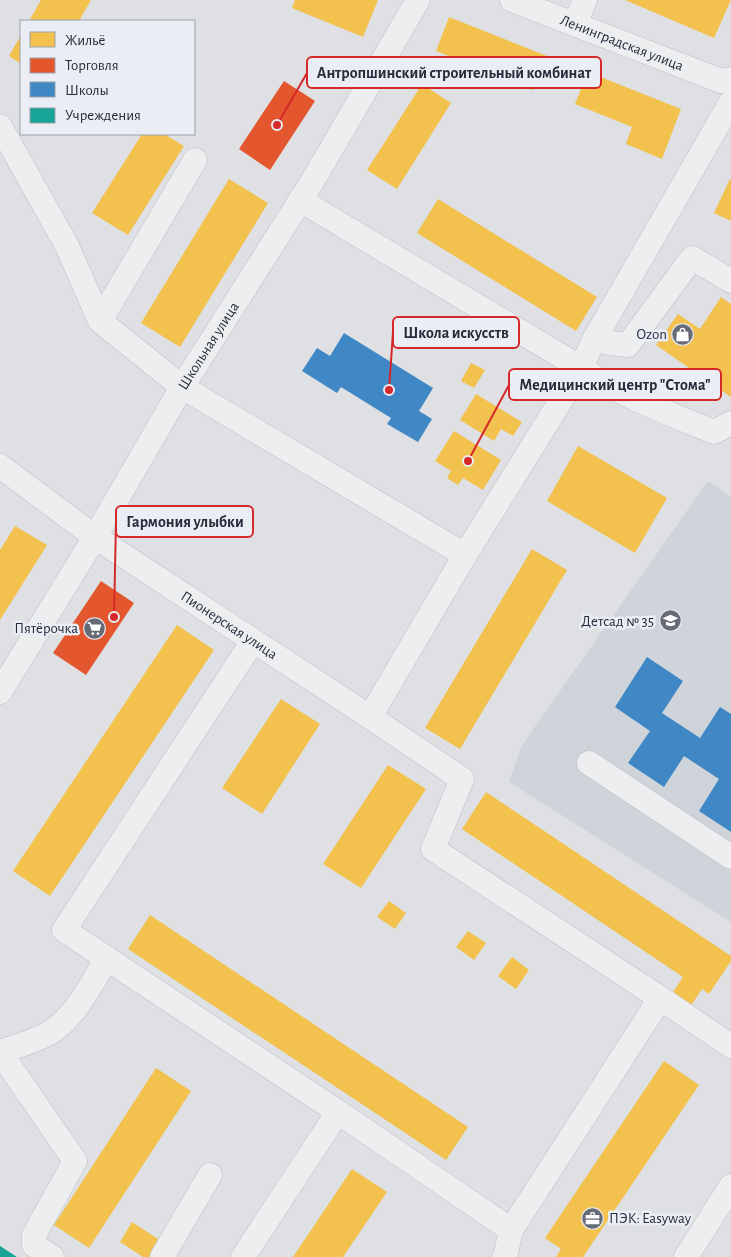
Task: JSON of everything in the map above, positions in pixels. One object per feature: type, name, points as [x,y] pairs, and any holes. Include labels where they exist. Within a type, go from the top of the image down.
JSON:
[{"type":"street","name":"Школьная улица","points":[[0,692],[95,537],[182,387],[300,200],[418,0]]},
{"type":"street","name":"Ленинградская улица","points":[[512,0],[721,81],[731,79]]},
{"type":"street","points":[[574,24],[585,0]]},
{"type":"street","points":[[370,717],[466,555],[581,368],[595,338],[731,102]]},
{"type":"street","points":[[0,126],[67,246],[100,321],[182,387],[466,555]]},
{"type":"street","points":[[100,321],[195,160]]},
{"type":"street","points":[[300,200],[604,383],[638,401],[714,432],[731,423]]},
{"type":"street","points":[[595,338],[609,343],[628,346],[692,258],[731,281]]},
{"type":"street","name":"Пионерская улица","points":[[2,470],[95,537],[462,779],[434,849],[657,996]]},
{"type":"street","points":[[253,641],[64,930],[338,1112],[511,1230]]},
{"type":"street","points":[[589,763],[731,857]]},
{"type":"street","points":[[52,1257],[34,1245],[34,1235],[75,1161],[0,1052],[51,1032],[72,1014],[107,958]]},
{"type":"street","points":[[504,1257],[511,1230],[654,1008],[657,996],[731,1046]]},
{"type":"street","points":[[243,1257],[338,1112]]},
{"type":"street","points":[[162,1257],[210,1175]]},
{"type":"street","points":[[686,1257],[731,1186]]},
{"type":"shaded area","name":"Детсад № 35","points":[[708,481],[731,497],[731,922],[509,782],[522,745]]},
{"type":"building: Жильё","points":[[41,0],[91,0],[80,20],[30,20]]},
{"type":"building: Жильё","points":[[295,0],[378,0],[363,37],[292,8]]},
{"type":"building: Жильё","points":[[625,0],[731,0],[714,38]]},
{"type":"building: Жильё","points":[[449,17],[547,56],[533,90],[436,51]]},
{"type":"building: Жильё","points":[[20,37],[20,63],[9,56]]},
{"type":"building: Жильё","points":[[588,72],[681,109],[662,159],[626,144],[632,127],[575,104]]},
{"type":"building: Жильё","points":[[422,84],[451,103],[397,189],[367,170]]},
{"type":"building: Жильё","points":[[141,135],[166,135],[184,146],[128,235],[92,213]]},
{"type":"building: Жильё","points":[[229,179],[268,203],[180,347],[141,323]]},
{"type":"building: Жильё","points":[[731,180],[731,221],[714,213]]},
{"type":"building: Жильё","points":[[438,199],[597,297],[576,331],[417,233]]},
{"type":"building: Жильё","points":[[721,297],[731,304],[731,397],[656,345],[678,314],[700,329]]},
{"type":"building: Жильё","points":[[471,363],[485,370],[474,388],[461,381]]},
{"type":"building: Жильё","points":[[476,394],[522,422],[513,436],[501,429],[494,441],[460,420]]},
{"type":"building: Жильё","points":[[454,431],[501,460],[483,490],[463,478],[458,485],[447,478],[451,471],[435,461]]},
{"type":"building: Жильё","points":[[578,446],[667,498],[635,553],[547,501]]},
{"type":"building: Жильё","points":[[15,526],[47,545],[0,620],[0,550]]},
{"type":"building: Жильё","points":[[532,549],[567,570],[460,749],[425,728]]},
{"type":"building: Жильё","points":[[177,625],[214,650],[50,896],[13,871]]},
{"type":"building: Жильё","points":[[281,699],[320,724],[262,814],[222,788]]},
{"type":"building: Жильё","points":[[388,765],[426,789],[361,888],[323,864]]},
{"type":"building: Жильё","points":[[486,792],[731,956],[731,961],[709,994],[702,989],[690,1007],[671,995],[683,977],[462,829]]},
{"type":"building: Жильё","points":[[389,901],[406,913],[395,929],[377,917]]},
{"type":"building: Жильё","points":[[150,915],[468,1127],[446,1160],[128,949]]},
{"type":"building: Жильё","points":[[468,931],[486,943],[474,960],[456,947]]},
{"type":"building: Жильё","points":[[512,957],[529,970],[516,989],[498,976]]},
{"type":"building: Жильё","points":[[664,1061],[699,1085],[583,1257],[556,1257],[561,1249],[545,1238]]},
{"type":"building: Жильё","points":[[156,1068],[191,1091],[89,1248],[54,1225]]},
{"type":"building: Жильё","points":[[352,1169],[387,1192],[343,1257],[293,1257]]},
{"type":"building: Жильё","points":[[132,1222],[161,1241],[151,1257],[143,1257],[120,1242]]},
{"type":"building: Торговля","points":[[284,81],[315,101],[270,170],[239,149]]},
{"type":"building: Торговля","name":"Пятёрочка","points":[[101,581],[134,603],[86,675],[53,653]]},
{"type":"building: Школы","points":[[344,333],[433,388],[419,411],[432,419],[418,442],[387,424],[391,418],[341,387],[337,393],[302,371],[317,348],[330,356]]},
{"type":"building: Школы","points":[[647,657],[683,681],[662,713],[700,738],[720,707],[731,714],[731,832],[699,811],[719,779],[684,756],[664,787],[628,763],[650,731],[615,707]]},
{"type":"building: Учреждения","points":[[0,1246],[17,1257],[0,1257]]},
{"type":"place","name":"Антропшинский строительный комбинат","points":[[277,125]]},
{"type":"place","name":"Ozon","points":[[683,334]]},
{"type":"place","name":"Школа искусств","points":[[389,390]]},
{"type":"place","name":"Медицинский центр \"Стома\"","points":[[468,461]]},
{"type":"place","name":"Гармония улыбки","points":[[114,617]]},
{"type":"place","name":"Детсад № 35","points":[[670,621]]},
{"type":"place","name":"Пятёрочка","points":[[94,628]]},
{"type":"place","name":"ПЭК: Easyway","points":[[593,1218]]}]
